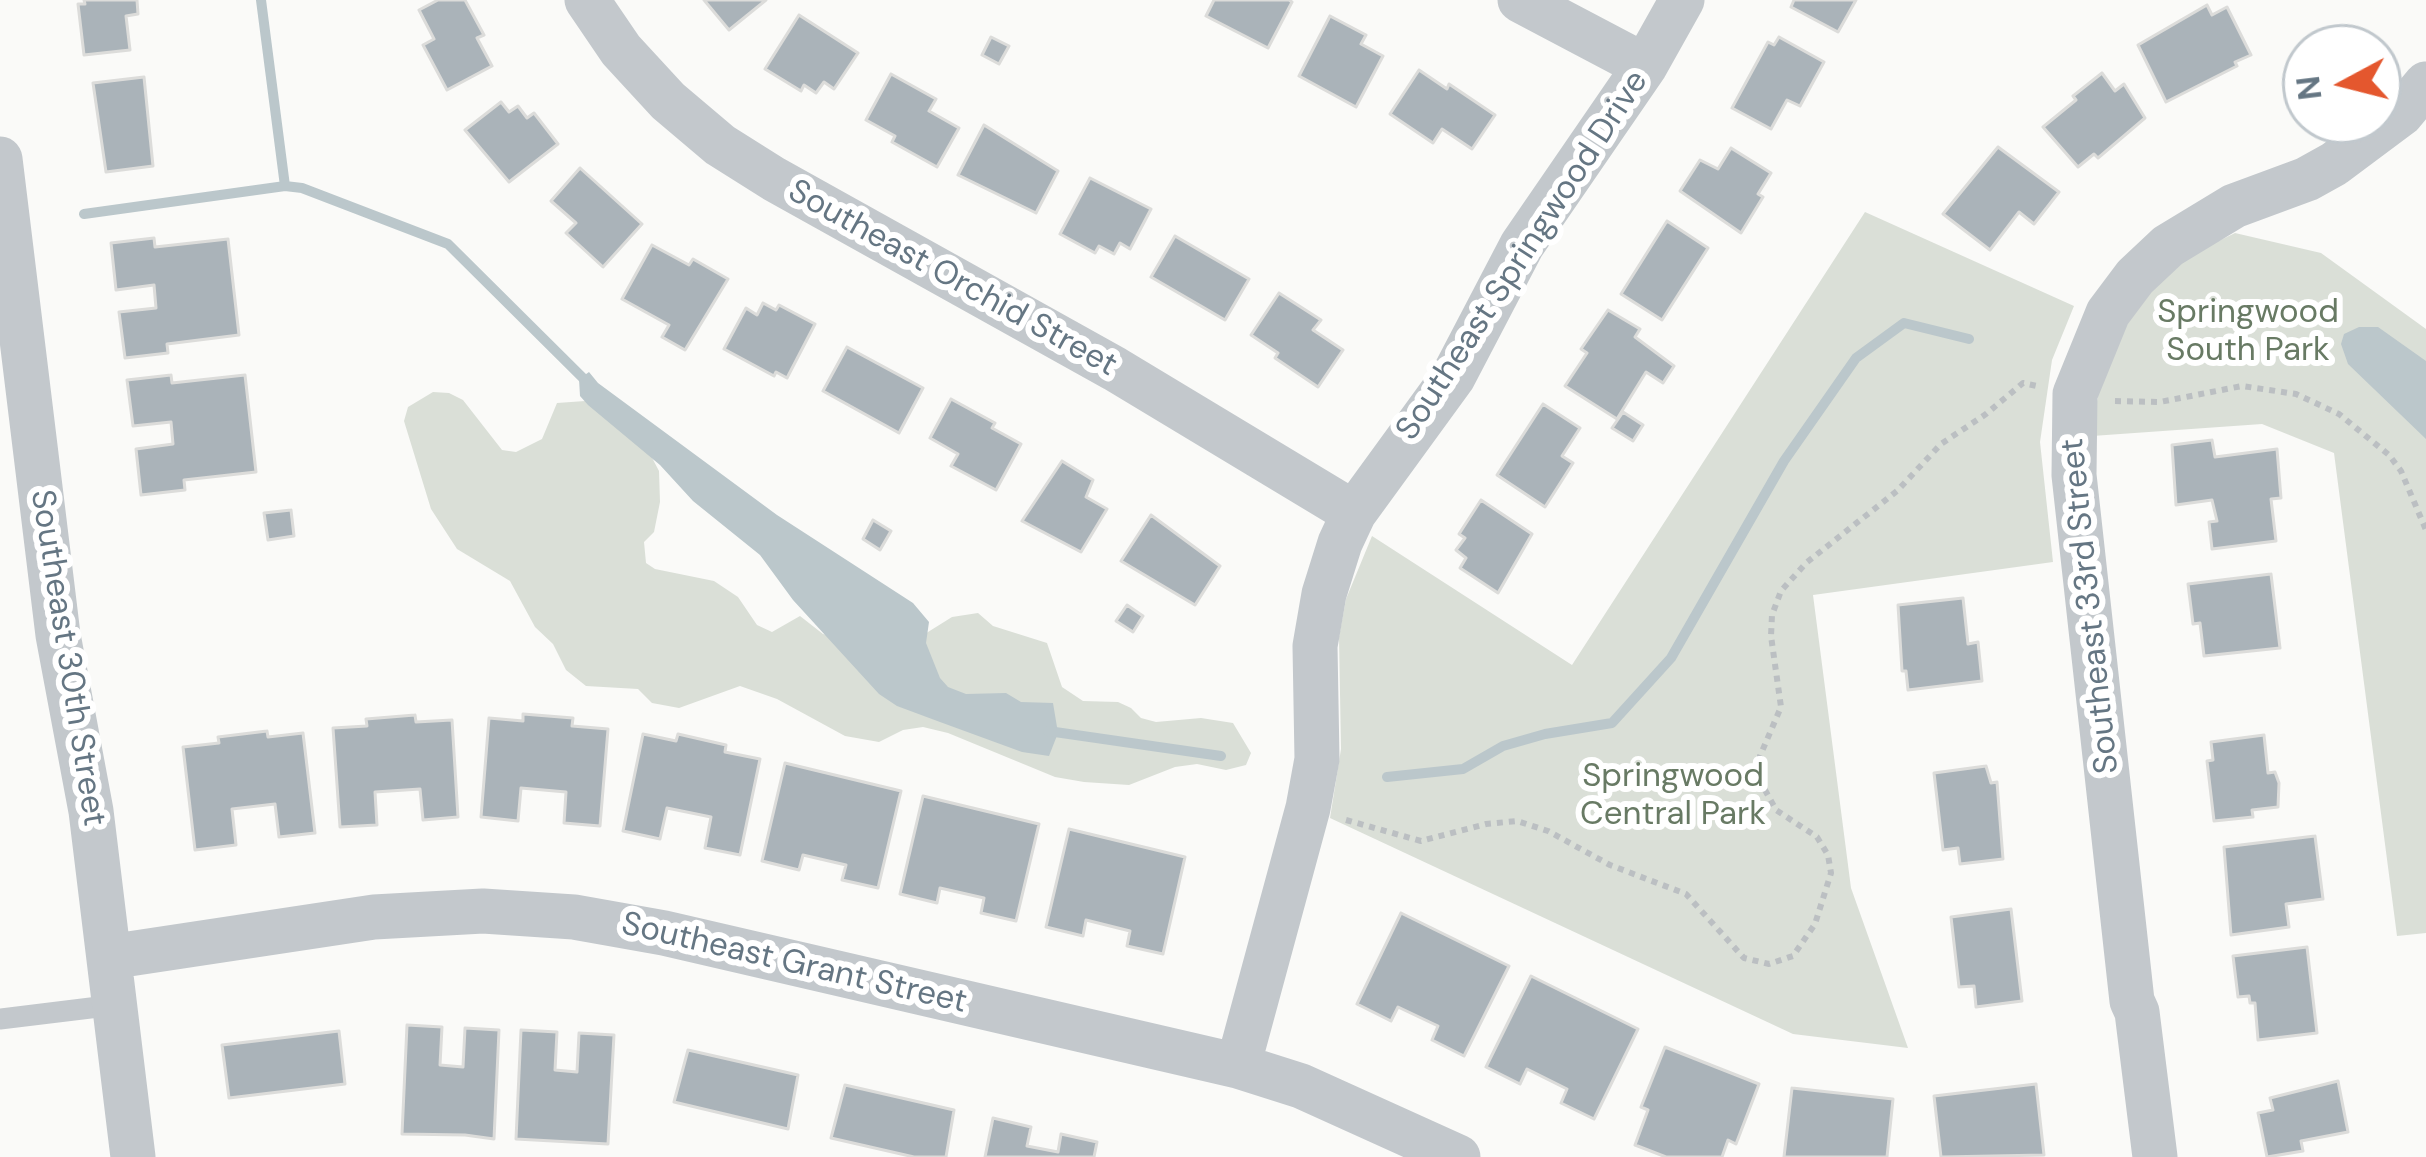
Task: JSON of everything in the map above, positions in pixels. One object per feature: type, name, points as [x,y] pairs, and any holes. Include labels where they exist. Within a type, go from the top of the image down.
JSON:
[{"type":"street","name":"Southeast Orchid Street","points":[[587,0],[622,50],[668,101],[720,145],[1115,369],[1354,513]]},
{"type":"street","points":[[1520,0],[1645,66]]},
{"type":"street","name":"Southeast Springwood Drive","points":[[1238,1066],[1308,808],[1317,760],[1315,646],[1319,618],[1332,567],[1354,513],[1453,377],[1522,245],[1645,66],[1682,0]]},
{"type":"street","name":"Southeast 33rd Street","points":[[2155,1157],[2132,1001],[2074,475],[2075,394],[2108,313],[2135,277],[2168,246],[2234,206],[2334,164],[2401,114],[2426,84]]},
{"type":"street","name":"Southeast 30th Street","points":[[0,159],[58,635],[88,787],[134,1157]]},
{"type":"street","name":"Southeast Grant Street","points":[[109,956],[374,917],[483,911],[574,917],[664,933],[1238,1066],[1301,1086],[1458,1157]]},
{"type":"lane","points":[[0,1019],[115,1004]]},
{"type":"path","points":[[1308,808],[1421,842],[1486,824],[1517,821],[1549,831],[1610,865],[1686,895],[1744,958],[1769,964],[1793,956],[1815,924],[1831,873],[1828,854],[1817,837],[1776,810],[1760,782],[1760,756],[1780,707],[1771,636],[1781,591],[1806,563],[1897,491],[1941,444],[2023,383],[2124,402],[2160,401],[2242,386],[2296,394],[2339,414],[2389,455],[2401,471],[2426,530]]},
{"type":"green space","name":"Springwood Central Park","points":[[1865,212],[2074,306],[2052,360],[2040,442],[2053,562],[1813,595],[1851,888],[1908,1048],[1793,1034],[1330,818],[1341,749],[1339,637],[1346,599],[1372,536],[1572,665]]},
{"type":"green space","name":"Springwood South Park","points":[[2235,233],[2321,253],[2426,329],[2426,933],[2397,936],[2334,453],[2262,424],[2092,436],[2099,387],[2121,332],[2146,296],[2192,254]]},
{"type":"green space","points":[[433,392],[463,400],[502,450],[516,452],[542,439],[557,403],[599,400],[649,452],[659,471],[660,502],[654,532],[644,542],[646,563],[714,581],[738,597],[757,625],[772,632],[800,616],[823,634],[837,637],[920,637],[952,617],[978,613],[993,626],[1047,643],[1062,687],[1083,701],[1118,702],[1156,722],[1201,718],[1233,723],[1251,753],[1246,765],[1226,770],[1197,764],[1175,767],[1129,785],[1084,782],[1055,777],[923,727],[903,730],[879,742],[845,736],[777,699],[740,686],[679,708],[652,703],[638,689],[586,686],[566,670],[510,581],[457,549],[431,509],[404,421],[408,407]]},
{"type":"shaded area","points":[[2359,327],[2378,327],[2426,361],[2426,439],[2348,364],[2341,344],[2344,334]]},
{"type":"shaded area","points":[[589,372],[777,515],[913,603],[929,622],[926,643],[948,687],[966,694],[1006,693],[1021,702],[1053,703],[1058,733],[1049,756],[1022,752],[897,706],[879,694],[793,600],[760,555],[588,405],[580,396],[579,379]]},
{"type":"building","points":[[84,0],[137,0],[138,14],[126,16],[130,50],[84,55],[78,4],[85,4]]},
{"type":"building","points":[[438,0],[465,0],[484,35],[477,38],[492,66],[447,90],[423,45],[434,39],[419,10]]},
{"type":"building","points":[[704,0],[766,0],[729,30]]},
{"type":"building","points":[[1214,0],[1292,2],[1268,48],[1206,16]]},
{"type":"building","points":[[1794,0],[1856,0],[1838,32],[1791,7]]},
{"type":"building","points":[[2207,5],[2212,15],[2227,7],[2251,55],[2166,102],[2138,45]]},
{"type":"building","points":[[799,15],[858,53],[834,89],[824,82],[816,93],[804,85],[801,91],[765,69]]},
{"type":"building","points":[[1330,16],[1366,35],[1361,44],[1383,56],[1356,107],[1299,76]]},
{"type":"building","points":[[991,37],[1009,46],[999,64],[982,55]]},
{"type":"building","points":[[1779,37],[1824,62],[1800,106],[1787,100],[1771,129],[1732,108],[1768,42],[1774,45]]},
{"type":"building","points":[[1419,70],[1495,115],[1472,149],[1442,129],[1433,143],[1390,114]]},
{"type":"building","points":[[2102,73],[2115,91],[2124,84],[2145,118],[2098,158],[2094,154],[2078,167],[2043,127]]},
{"type":"building","points":[[891,74],[936,99],[929,111],[959,128],[937,167],[892,142],[895,136],[866,120]]},
{"type":"building","points":[[144,77],[153,166],[106,172],[93,83]]},
{"type":"building","points":[[501,102],[509,112],[518,106],[527,118],[534,113],[558,144],[509,182],[465,130]]},
{"type":"building","points":[[984,125],[1058,171],[1036,213],[958,175]]},
{"type":"building","points":[[1998,147],[2059,192],[2034,224],[2019,212],[1990,250],[1943,214]]},
{"type":"building","points":[[1731,148],[1771,173],[1741,233],[1680,191],[1700,160],[1718,169]]},
{"type":"building","points":[[580,168],[642,224],[603,267],[566,233],[576,223],[551,201]]},
{"type":"building","points":[[1090,178],[1151,209],[1130,249],[1120,243],[1114,254],[1099,246],[1095,253],[1060,234]]},
{"type":"building","points":[[1667,221],[1708,248],[1662,320],[1621,294]]},
{"type":"building","points":[[1175,236],[1249,279],[1225,320],[1151,277]]},
{"type":"building","points":[[154,238],[155,247],[228,239],[239,335],[167,344],[168,353],[125,358],[119,312],[156,308],[154,285],[116,290],[111,243]]},
{"type":"building","points":[[652,245],[689,265],[693,259],[728,279],[685,350],[662,337],[669,325],[622,299]]},
{"type":"building","points":[[1279,293],[1321,320],[1313,330],[1343,350],[1318,387],[1251,335]]},
{"type":"building","points":[[763,303],[776,310],[779,305],[815,324],[787,378],[776,372],[774,376],[724,349],[746,308],[757,315]]},
{"type":"building","points":[[1608,310],[1640,329],[1635,337],[1674,366],[1663,383],[1646,372],[1617,419],[1565,386],[1587,353],[1581,349]]},
{"type":"building","points":[[847,347],[923,388],[899,433],[823,391]]},
{"type":"building","points":[[171,375],[172,383],[245,375],[256,472],[184,480],[185,490],[141,495],[136,449],[173,444],[171,422],[133,426],[127,380]]},
{"type":"building","points":[[951,399],[995,423],[992,428],[1021,444],[996,490],[951,466],[958,454],[930,438]]},
{"type":"building","points":[[1543,404],[1580,428],[1562,456],[1573,463],[1545,507],[1497,475]]},
{"type":"building","points":[[1623,412],[1643,425],[1633,441],[1612,428]]},
{"type":"building","points":[[2212,440],[2215,457],[2277,449],[2281,498],[2271,499],[2276,541],[2212,549],[2209,522],[2217,521],[2212,500],[2176,505],[2172,445]]},
{"type":"building","points":[[1062,461],[1093,480],[1086,497],[1107,509],[1081,552],[1022,521]]},
{"type":"building","points":[[1481,500],[1532,534],[1498,593],[1460,568],[1466,558],[1456,550],[1465,538],[1459,534]]},
{"type":"building","points":[[291,510],[294,536],[268,540],[264,513]]},
{"type":"building","points":[[1151,515],[1220,566],[1195,605],[1121,561]]},
{"type":"building","points":[[873,520],[891,531],[880,550],[863,539]]},
{"type":"building","points":[[2271,574],[2280,648],[2204,656],[2200,623],[2193,624],[2188,584]]},
{"type":"building","points":[[1963,598],[1968,644],[1978,642],[1982,681],[1908,690],[1906,671],[1902,671],[1898,605]]},
{"type":"building","points":[[1127,605],[1143,616],[1133,632],[1116,621]]},
{"type":"building","points":[[523,714],[573,718],[572,726],[608,729],[600,826],[564,823],[566,792],[521,788],[518,821],[481,817],[489,718],[523,721]]},
{"type":"building","points":[[415,715],[416,722],[452,720],[458,817],[423,820],[420,789],[375,792],[377,825],[340,827],[333,728],[367,726],[366,719]]},
{"type":"building","points":[[267,731],[268,737],[303,733],[315,833],[279,837],[275,804],[232,809],[236,845],[195,850],[183,747]]},
{"type":"building","points":[[643,734],[676,741],[678,734],[760,759],[740,855],[705,848],[711,817],[667,808],[660,839],[623,831]]},
{"type":"building","points":[[2264,735],[2268,773],[2275,772],[2279,783],[2278,807],[2252,810],[2253,817],[2214,821],[2207,761],[2213,760],[2211,742]]},
{"type":"building","points":[[785,763],[901,791],[878,888],[842,880],[846,865],[803,855],[799,870],[762,861]]},
{"type":"building","points":[[1986,766],[1991,783],[1997,782],[2003,859],[1960,864],[1958,848],[1943,850],[1934,773]]},
{"type":"building","points":[[923,796],[1039,824],[1016,921],[981,913],[984,898],[940,888],[937,903],[900,894]]},
{"type":"building","points":[[1069,829],[1185,857],[1163,954],[1127,946],[1130,931],[1086,920],[1083,936],[1046,927]]},
{"type":"building","points":[[2315,836],[2323,899],[2286,904],[2289,927],[2231,935],[2224,847]]},
{"type":"building","points":[[2011,909],[2022,1001],[1976,1007],[1974,986],[1959,987],[1951,917]]},
{"type":"building","points":[[1401,913],[1509,966],[1464,1056],[1432,1040],[1438,1026],[1398,1007],[1391,1021],[1357,1004]]},
{"type":"building","points":[[2307,947],[2317,1033],[2258,1040],[2255,1003],[2250,1003],[2249,996],[2238,997],[2233,956]]},
{"type":"building","points":[[1531,976],[1638,1029],[1594,1119],[1561,1103],[1567,1089],[1527,1069],[1520,1084],[1486,1067]]},
{"type":"building","points":[[407,1025],[442,1027],[440,1065],[463,1067],[465,1028],[499,1030],[494,1139],[402,1134]]},
{"type":"building","points":[[521,1030],[557,1032],[555,1070],[577,1072],[579,1033],[614,1035],[608,1144],[516,1139]]},
{"type":"building","points":[[339,1031],[345,1084],[229,1098],[222,1045]]},
{"type":"building","points":[[1665,1047],[1759,1084],[1736,1144],[1728,1140],[1722,1157],[1666,1157],[1635,1145],[1648,1110],[1641,1107]]},
{"type":"building","points":[[688,1050],[798,1075],[788,1129],[674,1102]]},
{"type":"building","points":[[2338,1081],[2348,1132],[2301,1141],[2303,1151],[2267,1157],[2258,1113],[2273,1110],[2270,1098]]},
{"type":"building","points":[[2036,1084],[2044,1155],[1941,1157],[1934,1096]]},
{"type":"building","points":[[845,1085],[954,1110],[946,1157],[914,1157],[831,1138]]},
{"type":"building","points":[[1792,1088],[1893,1099],[1887,1157],[1784,1157]]},
{"type":"building","points":[[993,1118],[1031,1127],[1027,1146],[1058,1152],[1061,1134],[1097,1142],[1094,1157],[985,1157]]},
{"type":"waterway","points":[[261,0],[285,186]]},
{"type":"waterway","points":[[84,214],[285,186],[302,188],[448,244],[591,386]]},
{"type":"waterway","points":[[1387,777],[1463,769],[1503,746],[1612,723],[1671,658],[1784,461],[1856,358],[1904,323],[1969,339]]},
{"type":"waterway","points":[[1048,731],[1221,756]]}]
